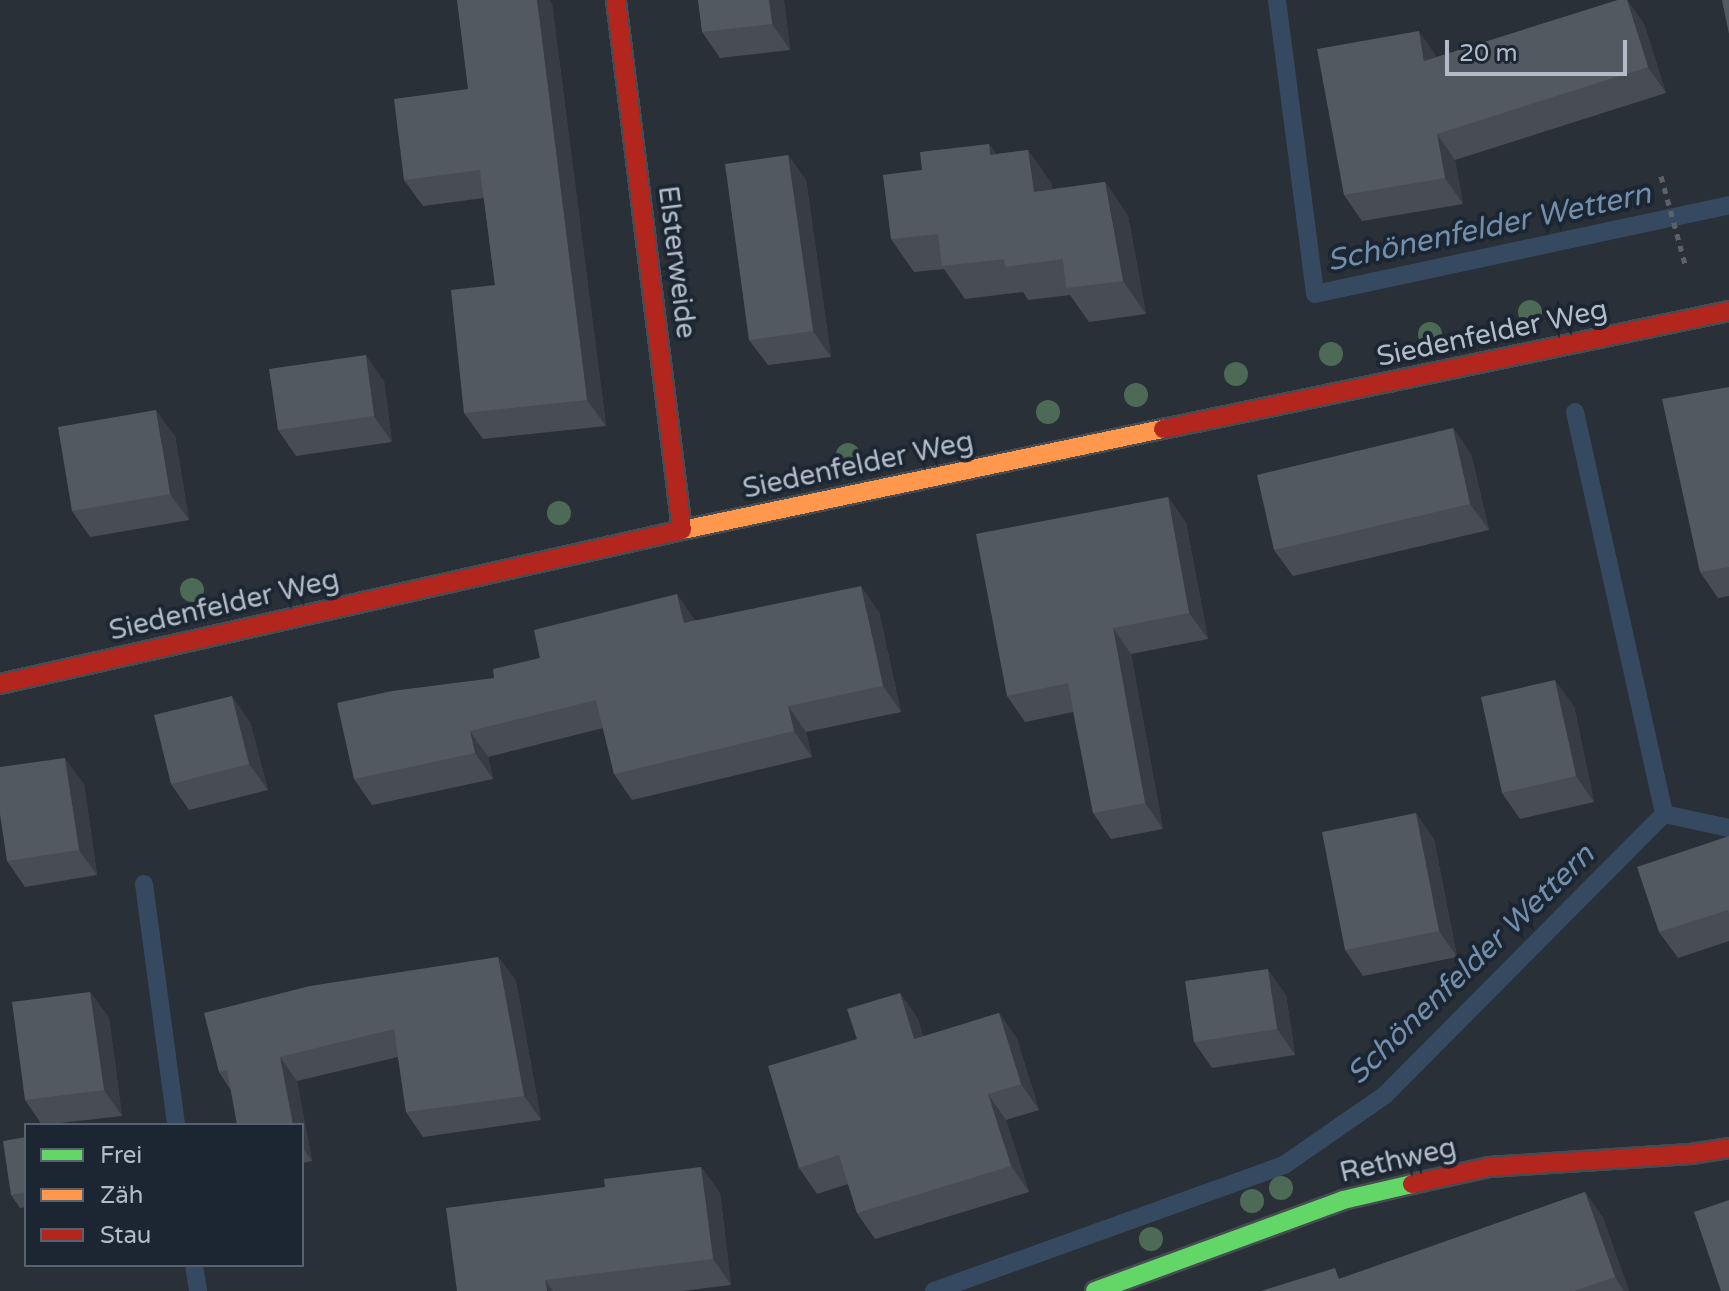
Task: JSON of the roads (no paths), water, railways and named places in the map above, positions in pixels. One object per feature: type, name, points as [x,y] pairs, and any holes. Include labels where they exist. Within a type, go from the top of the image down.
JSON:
[{"type":"street","name":"Elsterweide","points":[[616,0],[682,530]]},
{"type":"street","name":"Siedenfelder Weg","points":[[0,684],[682,530],[1729,311]]},
{"type":"street","name":"Rethweg","points":[[1095,1291],[1343,1200],[1489,1167],[1691,1154],[1729,1148]]},
{"type":"waterway","name":"Schönenfelder Wettern","points":[[1277,0],[1315,294],[1729,205]]},
{"type":"waterway","points":[[1575,412],[1664,814]]},
{"type":"waterway","name":"Schönenfelder Wettern","points":[[934,1291],[1284,1165],[1385,1095],[1664,814],[1729,828]]},
{"type":"waterway","points":[[144,884],[176,1123]]},
{"type":"waterway","points":[[194,1267],[198,1291]]}]
